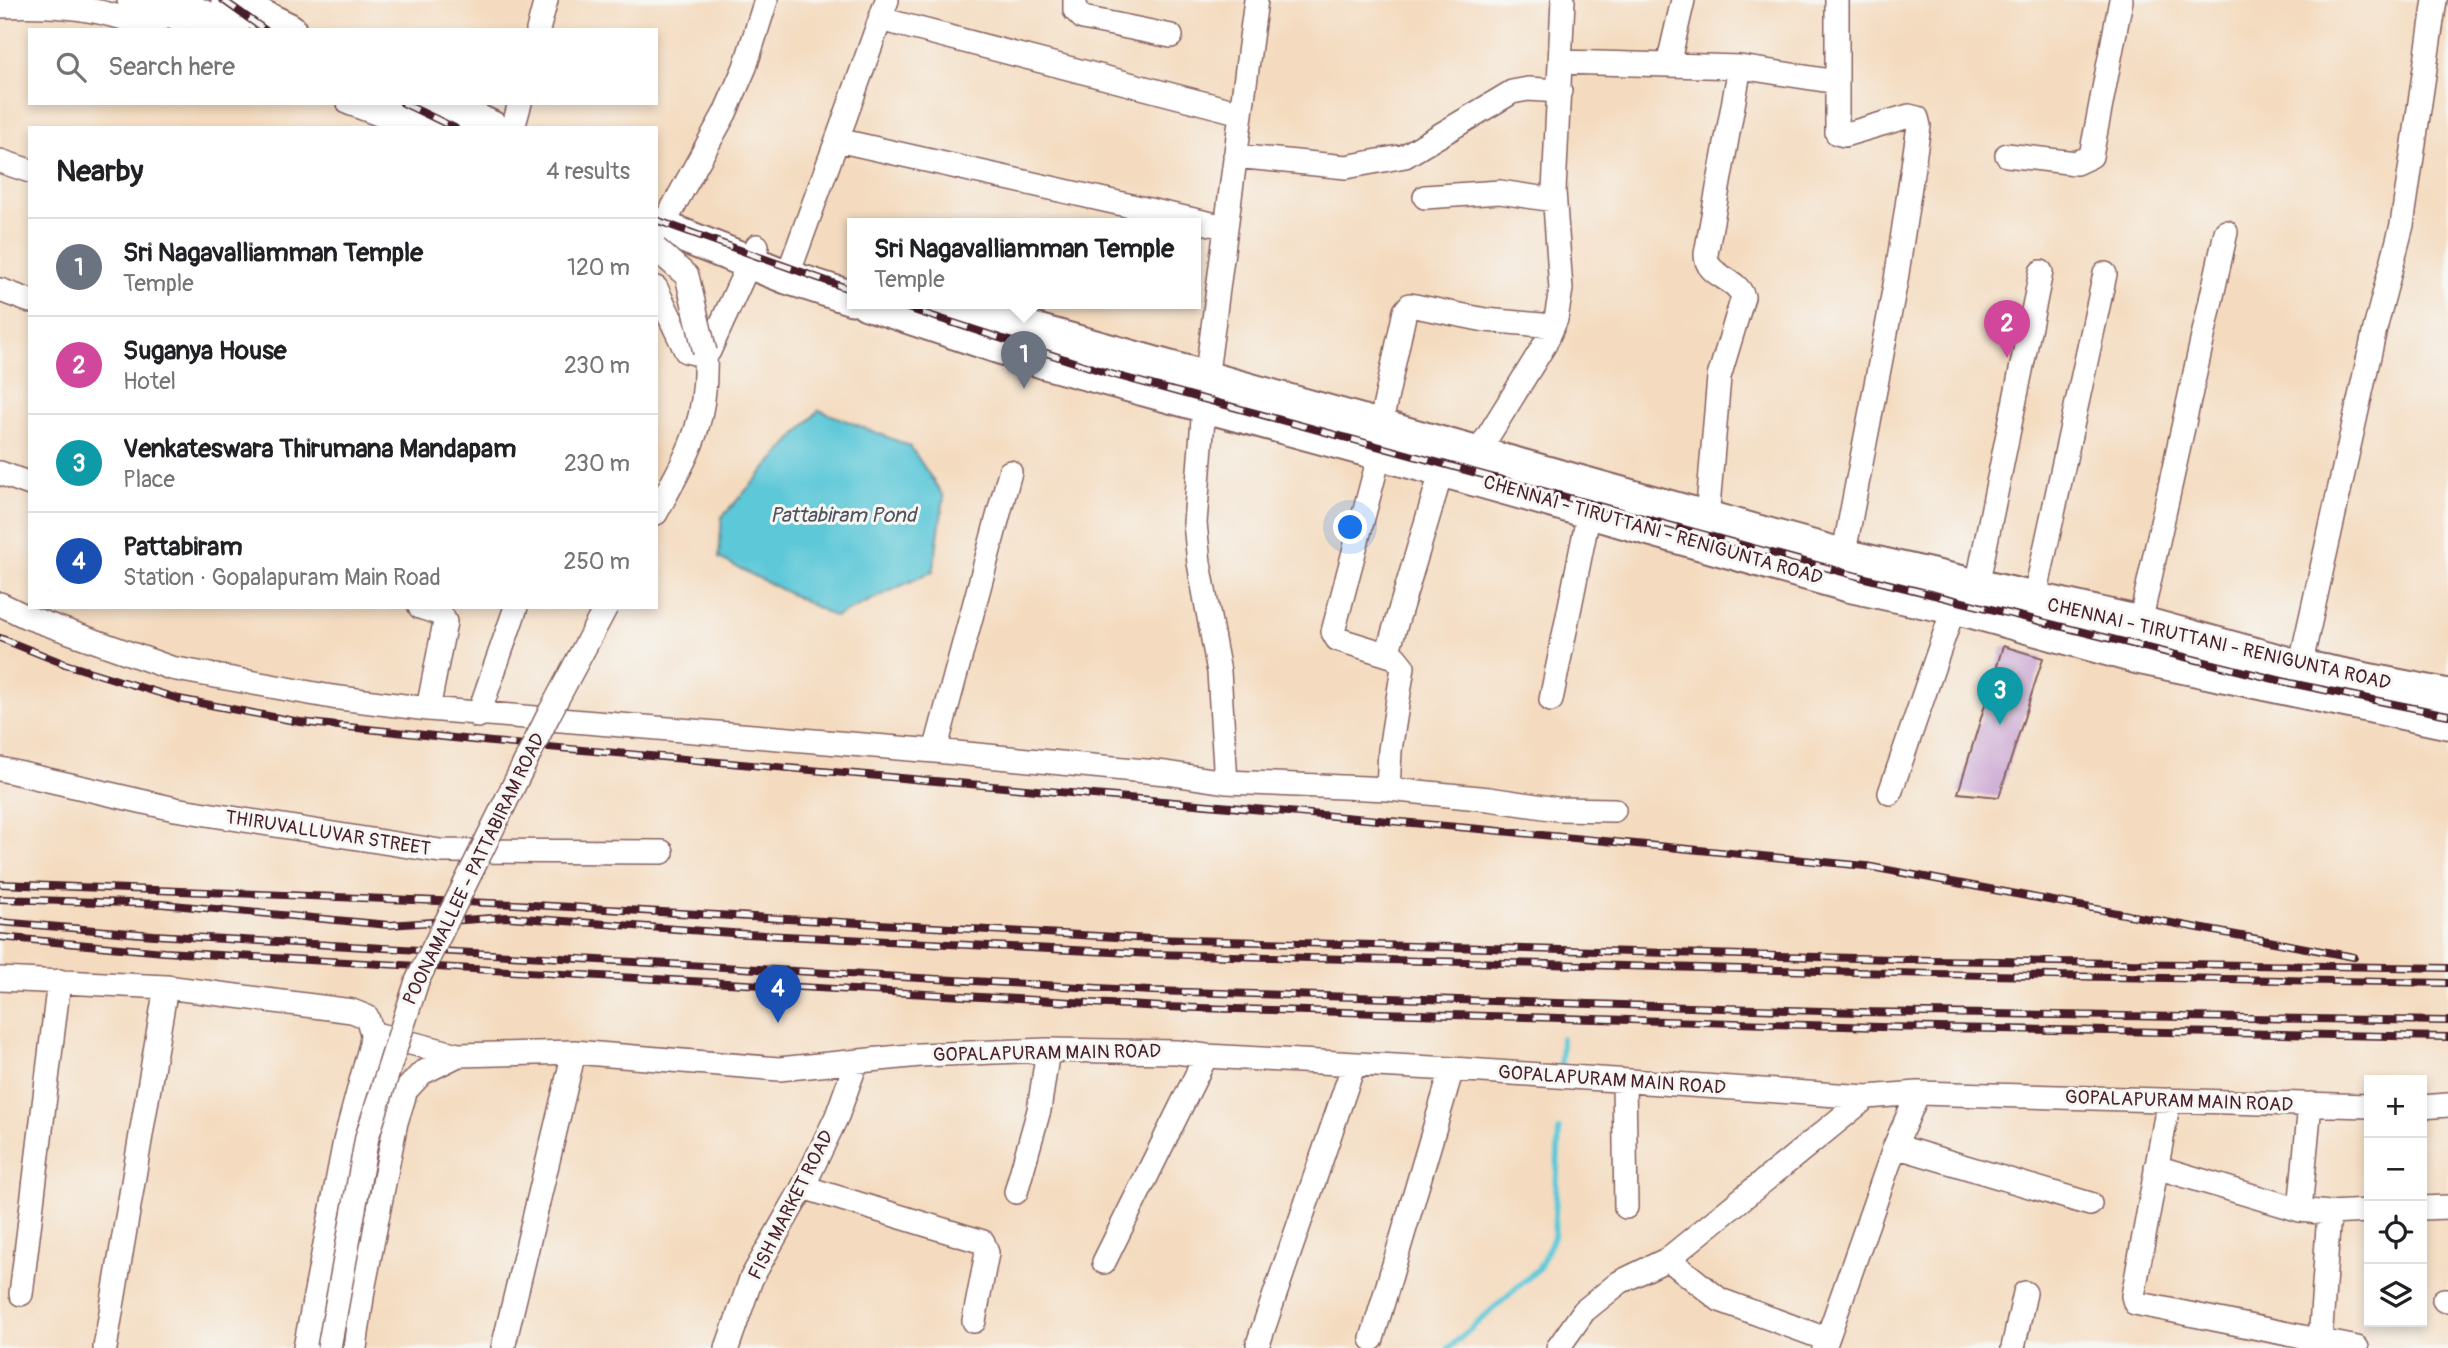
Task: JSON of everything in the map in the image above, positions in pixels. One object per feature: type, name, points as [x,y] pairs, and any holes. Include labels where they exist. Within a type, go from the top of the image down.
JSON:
[{"type":"highway","points":[[166,0],[281,28]]},
{"type":"highway","points":[[445,105],[488,126]]},
{"type":"highway","points":[[399,119],[433,126]]},
{"type":"highway","points":[[660,225],[754,254],[847,296]]},
{"type":"highway","points":[[790,268],[847,277]]},
{"type":"highway","name":"CHENNAI - TIRUTTANI - RENIGUNTA ROAD","points":[[885,309],[1045,362],[1205,394],[1380,440],[1478,454],[1707,519],[1841,569]]},
{"type":"highway","name":"CHENNAI - TIRUTTANI - RENIGUNTA ROAD","points":[[955,309],[1205,394]]},
{"type":"highway","name":"CHENNAI - TIRUTTANI - RENIGUNTA ROAD","points":[[1380,440],[1442,470],[1589,512],[1965,597],[2138,657],[2448,722]]},
{"type":"highway","name":"CHENNAI - TIRUTTANI - RENIGUNTA ROAD","points":[[1965,597],[2034,601],[2140,623],[2300,667],[2448,696]]},
{"type":"street","points":[[129,0],[224,14]]},
{"type":"street","points":[[539,28],[546,0]]},
{"type":"street","points":[[658,509],[696,438],[706,388],[705,352],[687,276],[660,225],[725,113],[745,67],[766,0]]},
{"type":"street","points":[[1075,0],[1075,10],[1083,18],[1171,36]]},
{"type":"street","points":[[1227,782],[1219,672],[1195,523],[1205,394],[1256,0]]},
{"type":"street","points":[[1478,454],[1553,326],[1561,289],[1554,201],[1563,0]]},
{"type":"street","points":[[1668,65],[1683,0]]},
{"type":"street","points":[[1837,0],[1837,133],[1844,135],[1909,116],[1917,118],[1919,126],[1896,280],[1841,569]]},
{"type":"street","points":[[2007,155],[2076,163],[2091,156],[2121,0]]},
{"type":"street","points":[[2300,667],[2375,329],[2402,225],[2435,0]]},
{"type":"street","points":[[0,6],[82,7],[121,16],[151,28]]},
{"type":"street","points":[[790,268],[883,9],[1241,113]]},
{"type":"street","points":[[1562,62],[1740,67],[1837,82]]},
{"type":"street","points":[[1707,519],[1719,377],[1743,297],[1738,287],[1711,269],[1706,263],[1706,254],[1740,67]]},
{"type":"street","points":[[1235,156],[1346,167],[1405,156],[1512,92],[1528,89],[1560,91]]},
{"type":"street","points":[[355,105],[399,119]]},
{"type":"street","points":[[514,126],[519,105]]},
{"type":"street","points":[[837,140],[1189,218]]},
{"type":"street","points":[[0,161],[28,170]]},
{"type":"street","points":[[1425,197],[1500,192],[1554,201]]},
{"type":"street","points":[[1201,221],[1225,226]]},
{"type":"street","points":[[2140,623],[2226,232]]},
{"type":"street","points":[[658,292],[686,351],[699,354],[709,351],[754,254]]},
{"type":"street","points":[[1890,793],[1965,597],[2041,272]]},
{"type":"street","points":[[2034,601],[2105,274]]},
{"type":"street","points":[[0,290],[28,300]]},
{"type":"street","points":[[1388,789],[1390,750],[1404,671],[1401,661],[1337,639],[1333,632],[1380,440],[1405,311],[1410,305],[1485,320],[1553,326]]},
{"type":"street","points":[[1387,654],[1442,470]]},
{"type":"street","points":[[0,472],[28,483]]},
{"type":"street","points":[[935,751],[1010,472]]},
{"type":"street","points":[[1551,700],[1589,512]]},
{"type":"street","points":[[0,604],[27,617],[171,668],[332,697],[478,716],[935,751],[1166,773],[1227,782],[1388,789],[1557,809],[1614,810]]},
{"type":"street","points":[[426,609],[441,614],[446,622],[428,709]]},
{"type":"street","points":[[478,716],[515,609]]},
{"type":"street","name":"POONAMALLEE - PATTABIRAM ROAD","points":[[329,1348],[367,1137],[417,981],[548,714],[605,609]]},
{"type":"street","name":"THIRUVALLUVAR STREET","points":[[0,769],[175,809],[440,851],[662,852]]},
{"type":"street","points":[[0,979],[166,987],[352,1011],[367,1017],[372,1033],[345,1141],[305,1348]]},
{"type":"street","points":[[21,1294],[59,981]]},
{"type":"street","points":[[105,1348],[166,987]]},
{"type":"street","points":[[372,1033],[458,1055]]},
{"type":"street","points":[[1016,1192],[1040,1110],[1048,1050]]},
{"type":"street","name":"GOPALAPURAM MAIN ROAD","points":[[458,1055],[574,1052],[779,1069],[920,1055],[1048,1050],[1177,1052],[1206,1056],[1452,1069],[1867,1097],[1918,1093],[2364,1106]]},
{"type":"street","points":[[503,1348],[574,1052]]},
{"type":"street","points":[[355,1348],[363,1290],[396,1122],[406,1090],[422,1073],[458,1055]]},
{"type":"street","points":[[1104,1262],[1206,1056]]},
{"type":"street","name":"FISH MARKET ROAD","points":[[727,1348],[751,1279],[803,1188],[837,1116],[856,1063]]},
{"type":"street","points":[[1258,1344],[1354,1064]]},
{"type":"street","points":[[1371,1339],[1452,1069]]},
{"type":"street","points":[[1625,1081],[1626,1207]]},
{"type":"street","points":[[1668,1259],[1720,1300],[1825,1344],[1895,1146],[1918,1093]]},
{"type":"street","points":[[1558,1348],[1584,1311],[1593,1303],[1620,1282],[1668,1259],[1867,1097]]},
{"type":"street","points":[[2169,1100],[2133,1296],[2135,1303],[2357,1348]]},
{"type":"street","points":[[2300,1210],[2310,1104]]},
{"type":"street","points":[[2427,1107],[2448,1105]]},
{"type":"street","points":[[1895,1146],[2090,1204]]},
{"type":"street","points":[[2156,1167],[2300,1210],[2329,1213],[2364,1211]]},
{"type":"street","points":[[803,1188],[983,1241],[987,1253],[974,1321]]},
{"type":"street","points":[[2427,1208],[2448,1207]]},
{"type":"street","points":[[2320,1342],[2329,1213]]},
{"type":"street","points":[[2013,1348],[2025,1293]]},
{"type":"water","name":"Pattabiram Pond","points":[[819,410],[910,446],[944,497],[933,571],[835,617],[719,558],[722,517]]},
{"type":"building","points":[[2003,646],[2043,658],[1999,797],[1958,793]]},
{"type":"waterway","points":[[1561,1064],[1562,1038]]},
{"type":"waterway","points":[[1449,1348],[1539,1268],[1554,1237],[1559,1130]]},
{"type":"railway","points":[[223,0],[262,28]]},
{"type":"railway","points":[[407,105],[451,126]]},
{"type":"railway","points":[[658,221],[847,288]]},
{"type":"railway","points":[[911,309],[1111,374],[1857,576],[2290,683],[2448,715]]},
{"type":"railway","points":[[0,638],[65,664],[179,699],[300,722],[492,742],[1480,829],[1866,866],[2354,957]]},
{"type":"railway","points":[[0,884],[515,904],[1152,939],[1931,960],[2448,968]]},
{"type":"railway","points":[[0,899],[162,904],[389,925],[508,917],[746,934],[1153,954],[1935,974],[2448,983]]},
{"type":"railway","points":[[0,922],[154,935],[1152,991],[1858,1012],[2448,1021]]},
{"type":"railway","points":[[0,937],[164,952],[1163,1007],[1880,1027],[2448,1037]]},
{"type":"place","name":"Suganya House","points":[[2007,358]]},
{"type":"place","name":"Sri Nagavalliamman Temple","points":[[1024,389]]},
{"type":"place","name":"Venkateswara Thirumana Mandapam","points":[[2000,725]]},
{"type":"place","name":"Pattabiram","points":[[778,1023]]}]
